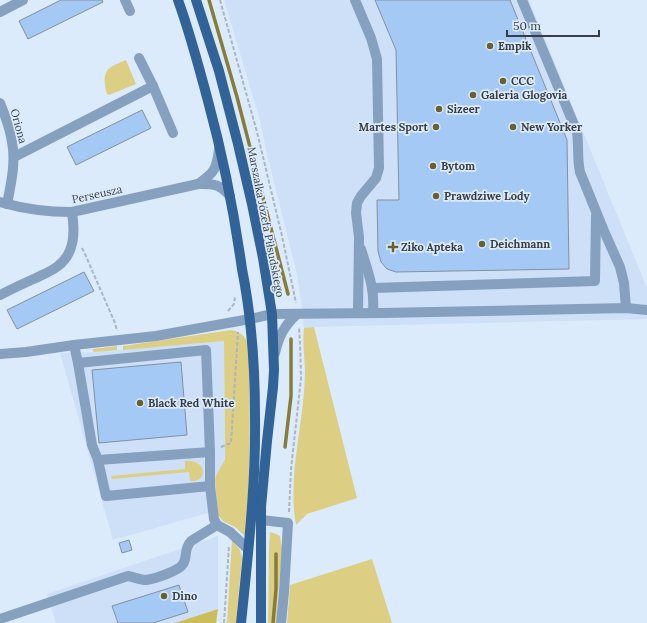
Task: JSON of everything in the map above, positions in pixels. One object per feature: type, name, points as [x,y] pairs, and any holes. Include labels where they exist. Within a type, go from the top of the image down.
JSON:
[{"type":"main road","points":[[178,0],[187,25],[220,147],[238,240],[250,319],[255,417],[254,473],[241,623]]},
{"type":"main road","name":"Marszałka Józefa Piłsudskiego","points":[[196,0],[219,71],[238,144],[263,258],[272,314],[274,357],[273,387],[260,520],[261,623]]},
{"type":"street","points":[[0,12],[23,0]]},
{"type":"street","points":[[125,0],[130,11]]},
{"type":"street","points":[[355,0],[371,38],[377,58],[379,168],[376,178],[357,203],[358,313]]},
{"type":"street","points":[[522,0],[577,132],[578,163],[580,172],[620,267],[624,283],[626,308]]},
{"type":"street","points":[[139,58],[174,133]]},
{"type":"street","points":[[14,157],[152,86]]},
{"type":"street","name":"Oriona","points":[[0,103],[8,125],[14,157],[11,185],[3,203]]},
{"type":"street","name":"Perseusza","points":[[198,184],[208,177],[215,169],[220,147]]},
{"type":"street","name":"Perseusza","points":[[3,203],[39,210],[72,212],[198,184],[220,186],[230,196]]},
{"type":"street","points":[[0,295],[48,272],[65,260],[72,244],[74,228],[72,212]]},
{"type":"street","points":[[372,288],[595,281],[596,212]]},
{"type":"street","points":[[358,236],[372,288],[374,304],[373,313]]},
{"type":"street","points":[[0,354],[156,336],[272,314],[626,308],[647,310]]},
{"type":"street","points":[[274,357],[281,334],[288,323],[297,314]]},
{"type":"street","points":[[74,346],[92,444],[98,460],[106,496],[210,486]]},
{"type":"street","points":[[78,363],[206,350],[210,486],[214,520],[217,526],[230,532],[248,549]]},
{"type":"street","points":[[98,460],[210,452]]},
{"type":"street","points":[[260,520],[288,523],[281,623]]},
{"type":"street","points":[[0,620],[128,576],[148,580],[173,571],[183,565],[188,544],[217,526]]},
{"type":"path","points":[[80,246],[85,254],[115,323]]},
{"type":"path","points":[[210,452],[231,443],[239,330],[238,321]]},
{"type":"path","points":[[224,623],[230,532]]},
{"type":"shaded area","points":[[224,0],[529,0],[647,288],[647,319],[304,328],[297,274],[260,120]]},
{"type":"shaded area","points":[[126,60],[136,84],[109,95],[107,94],[105,78],[107,71],[113,66]]},
{"type":"shaded area","points":[[314,327],[357,498],[307,514],[296,525],[293,487],[304,393],[305,374],[303,334],[304,328]]},
{"type":"shaded area","points":[[231,330],[239,332],[245,337],[249,356],[250,440],[246,537],[235,527],[223,521],[218,515],[215,481],[225,459],[224,341],[123,350],[123,346]]},
{"type":"shaded area","points":[[224,341],[225,508],[113,540],[60,353],[94,352]]},
{"type":"shaded area","points":[[117,346],[117,350],[94,352],[92,350],[93,349]]},
{"type":"shaded area","points":[[185,461],[198,463],[201,467],[203,475],[196,481],[190,481],[189,472],[112,479],[111,476],[185,469]]},
{"type":"shaded area","points":[[270,532],[280,536],[282,549],[276,623],[268,623]]},
{"type":"shaded area","points":[[218,536],[218,609],[175,623],[56,623],[47,594]]},
{"type":"shaded area","points":[[232,540],[240,550],[242,558],[236,623],[227,623]]},
{"type":"shaded area","points":[[372,559],[392,623],[287,623],[290,585]]},
{"type":"shaded area","points":[[218,609],[216,623],[175,623]]},
{"type":"building","points":[[61,0],[102,0],[103,2],[28,39],[19,21]]},
{"type":"building","name":"Galeria Glogovia","points":[[375,0],[510,0],[567,140],[569,269],[396,272],[387,269],[381,262],[378,251],[377,200],[399,200],[396,50]]},
{"type":"building","points":[[142,110],[151,128],[76,165],[67,147]]},
{"type":"building","points":[[84,272],[94,291],[17,329],[7,310]]},
{"type":"building","name":"Black Red White","points":[[181,362],[187,435],[99,443],[92,370]]},
{"type":"building","points":[[129,540],[132,550],[122,553],[119,543]]},
{"type":"building","name":"Dino","points":[[179,585],[188,612],[153,623],[118,623],[112,606]]},
{"type":"waterway","points":[[209,0],[237,97],[288,294]]},
{"type":"waterway","points":[[285,447],[291,396],[291,339]]},
{"type":"waterway","points":[[273,623],[276,589],[276,554]]},
{"type":"place","name":"Empik","points":[[490,46]]},
{"type":"place","name":"CCC","points":[[503,81]]},
{"type":"place","name":"Galeria Glogovia","points":[[473,95]]},
{"type":"place","name":"Sizeer","points":[[439,109]]},
{"type":"place","name":"Martes Sport","points":[[436,127]]},
{"type":"place","name":"New Yorker","points":[[513,127]]},
{"type":"place","name":"Bytom","points":[[433,166]]},
{"type":"place","name":"Prawdziwe Lody","points":[[436,196]]},
{"type":"place","name":"Deichmann","points":[[482,244]]},
{"type":"place","name":"Ziko Apteka","points":[[393,247]]},
{"type":"place","name":"Black Red White","points":[[140,403]]},
{"type":"place","name":"Dino","points":[[164,596]]}]
